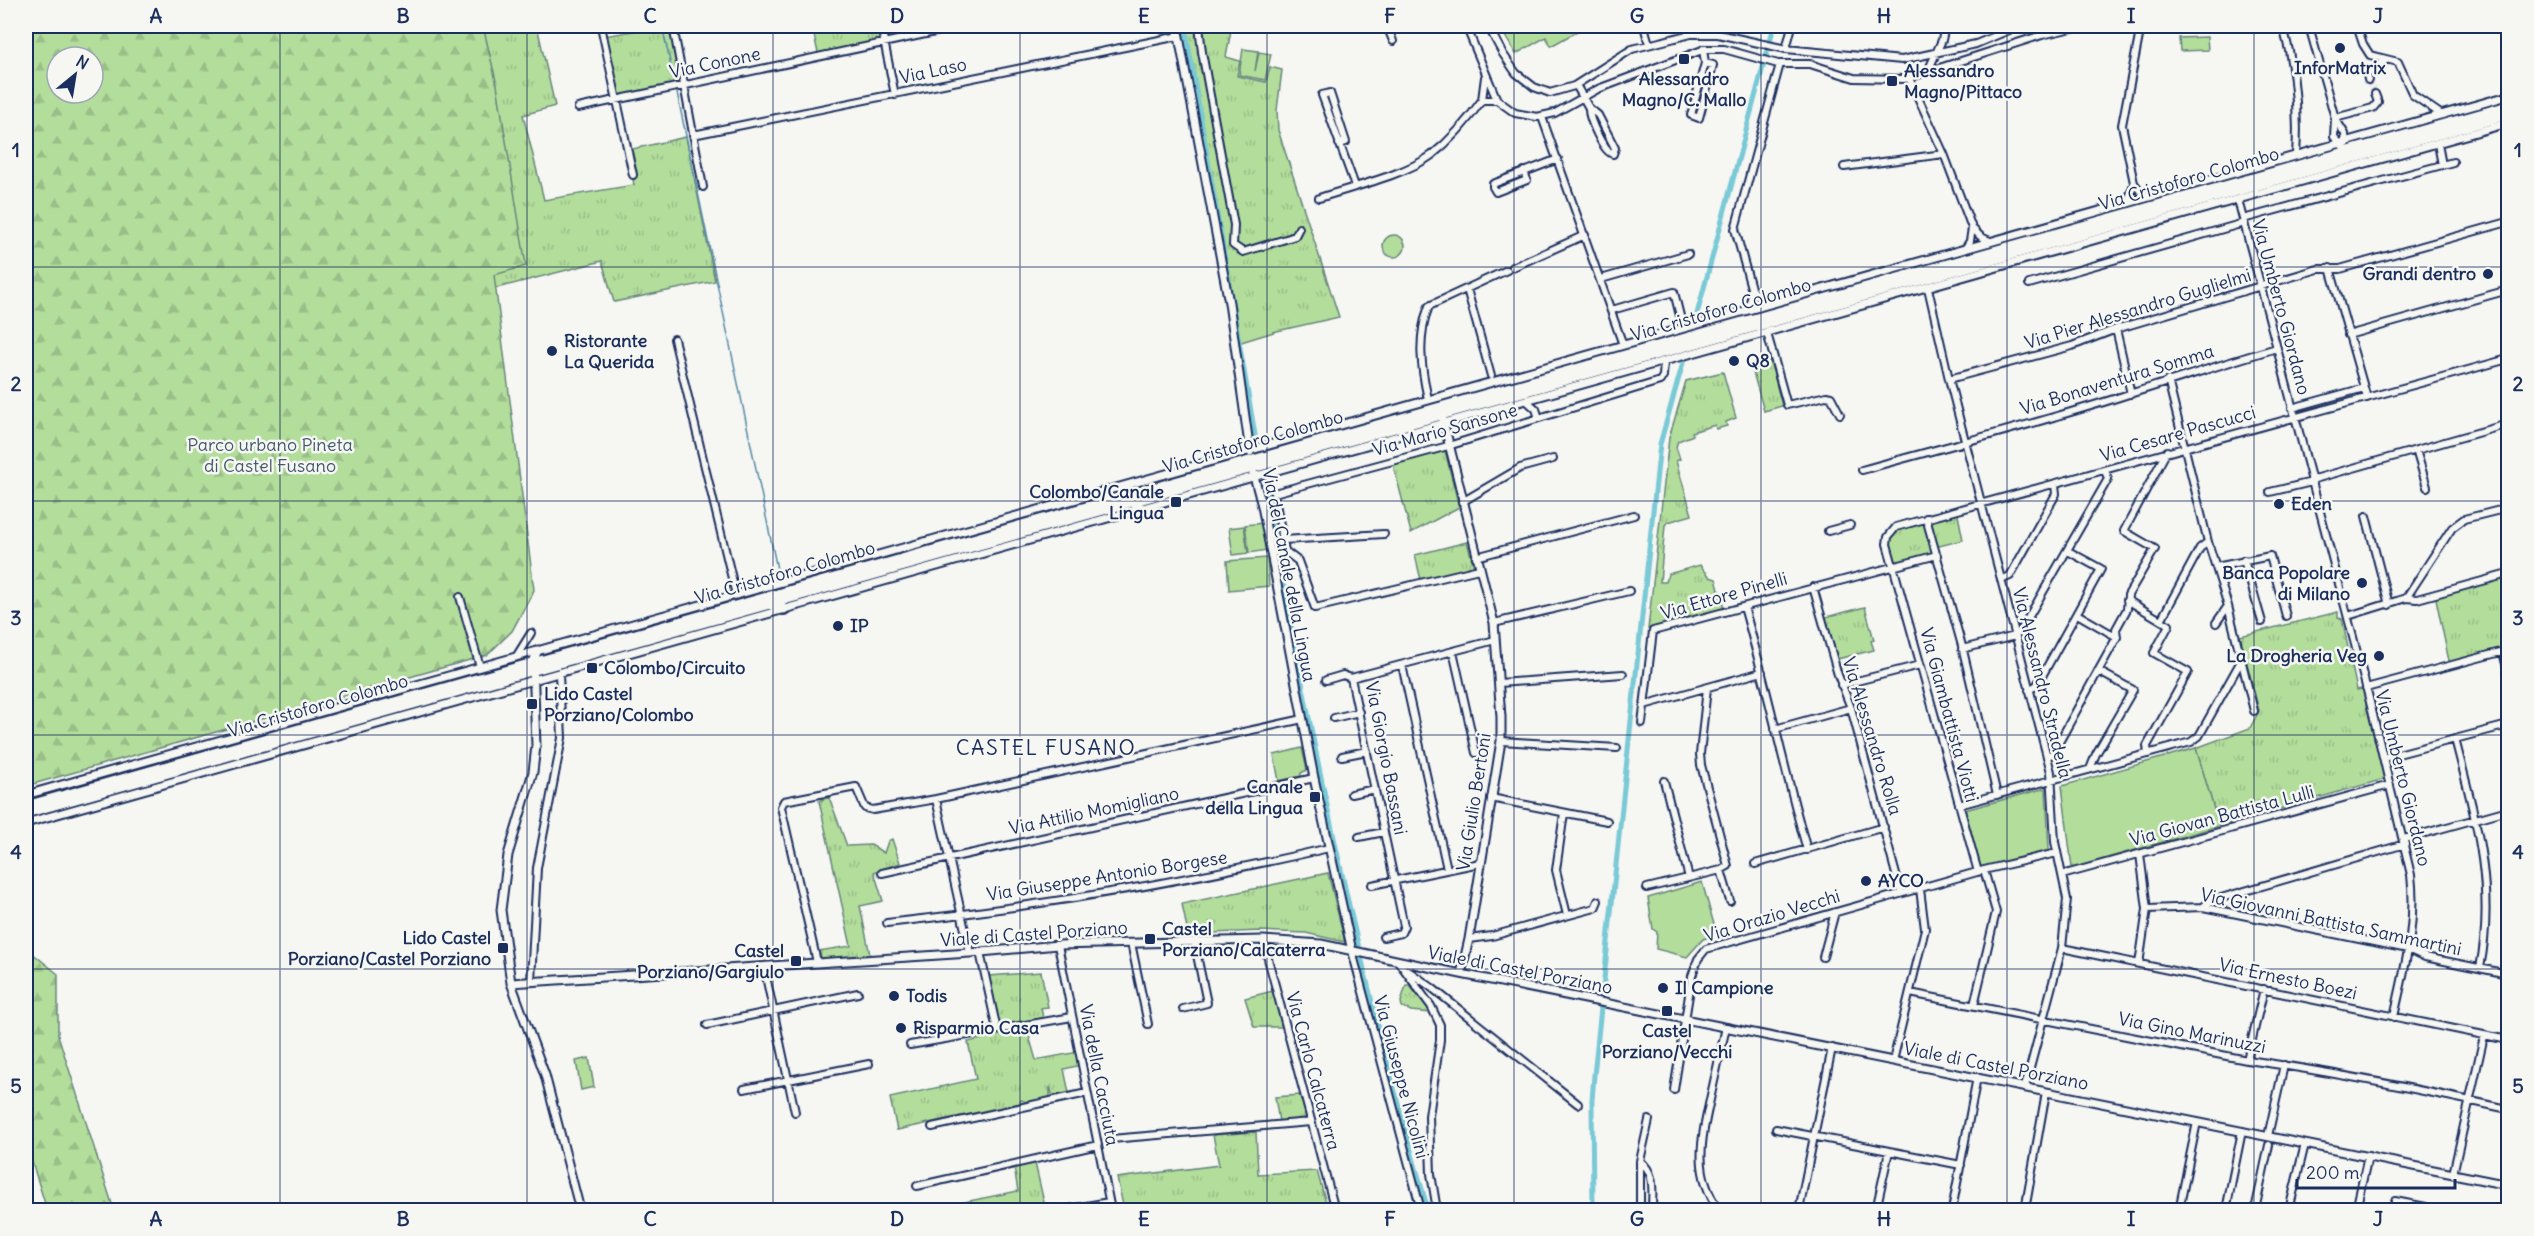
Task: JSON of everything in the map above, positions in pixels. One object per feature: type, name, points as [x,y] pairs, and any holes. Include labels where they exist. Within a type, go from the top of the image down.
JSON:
[{"type":"main road","name":"Via Cristoforo Colombo","points":[[26,813],[390,711],[533,676],[769,603],[1131,501],[1378,423],[1442,414],[2508,106]]},
{"type":"main road","name":"Via Cristoforo Colombo","points":[[26,806],[670,623],[1251,463],[1442,414],[2210,198],[2347,153],[2508,115]]},
{"type":"main road","points":[[1131,501],[1142,509]]},
{"type":"main road","points":[[769,603],[784,609]]},
{"type":"street","points":[[601,26],[633,175]]},
{"type":"street","points":[[674,26],[703,186]]},
{"type":"street","points":[[881,26],[895,95]]},
{"type":"street","name":"Via Conone","points":[[578,108],[963,26]]},
{"type":"street","name":"Via del Canale della Lingua","points":[[1177,26],[1229,303],[1251,463],[1272,553],[1314,778],[1354,951]]},
{"type":"street","points":[[1199,26],[1234,225],[1233,245],[1243,252],[1294,236],[1299,228]]},
{"type":"street","points":[[1387,26],[1393,40]]},
{"type":"street","points":[[1466,26],[1497,100],[1517,114],[1542,117],[1557,112],[1598,89],[1703,49],[1724,49],[1778,64],[1804,64],[1854,78],[1909,78],[2047,33],[2081,26]]},
{"type":"street","points":[[1488,26],[1506,60],[1530,85],[1540,91],[1552,93],[1576,85],[1623,54],[1649,44],[1700,34],[1718,34],[1784,48],[1896,60],[1982,42],[2019,26]]},
{"type":"street","points":[[1644,26],[1649,44]]},
{"type":"street","points":[[1784,48],[1792,26]]},
{"type":"street","points":[[1928,71],[1945,26]]},
{"type":"street","points":[[2141,26],[2122,125],[2134,183],[2141,192],[2149,196]]},
{"type":"street","points":[[2283,26],[2293,58],[2297,94],[2296,155]]},
{"type":"street","points":[[2309,26],[2335,118],[2345,134],[2347,153]]},
{"type":"street","points":[[2357,26],[2367,52],[2375,57],[2396,61],[2415,98],[2442,115]]},
{"type":"street","name":"Via Laso","points":[[693,135],[1179,36]]},
{"type":"street","points":[[1703,49],[1705,63],[1691,115],[1699,118],[1713,65],[1705,63]]},
{"type":"street","points":[[1804,49],[1804,64]]},
{"type":"street","points":[[2368,80],[2367,74],[2371,69],[2386,60]]},
{"type":"street","points":[[1746,310],[1751,299],[1751,288],[1735,229],[1778,64]]},
{"type":"street","points":[[1319,198],[1395,174],[1430,156],[1455,134],[1482,100],[1485,73]]},
{"type":"street","points":[[1909,78],[1944,153],[1972,228],[1990,242]]},
{"type":"street","points":[[1576,85],[1589,108],[1589,116],[1608,153],[1613,154],[1615,148],[1602,123],[1596,112],[1589,108]]},
{"type":"street","points":[[1339,144],[1346,142],[1330,93],[1322,96],[1339,144],[1355,186]]},
{"type":"street","points":[[2335,118],[2373,108],[2378,102],[2375,94]]},
{"type":"street","name":"Via Cristoforo Colombo","points":[[1442,414],[1526,400],[2238,200],[2442,115],[2508,96]]},
{"type":"street","points":[[1482,100],[1497,100]]},
{"type":"street","points":[[2475,105],[2490,112]]},
{"type":"street","points":[[1542,117],[1623,345]]},
{"type":"street","points":[[2335,118],[2333,135],[2347,153]]},
{"type":"street","name":"Via Cristoforo Colombo","points":[[26,823],[385,722],[533,676],[559,674],[1142,509],[1364,416],[2296,155],[2347,153],[2438,144],[2508,123]]},
{"type":"street","points":[[2438,144],[2442,165]]},
{"type":"street","points":[[1844,167],[1944,153]]},
{"type":"street","points":[[1493,184],[1558,159]]},
{"type":"street","points":[[2029,284],[2453,162]]},
{"type":"street","points":[[2127,202],[2134,183]]},
{"type":"street","name":"Via Cristoforo Colombo","points":[[2210,198],[2224,203]]},
{"type":"street","name":"Via Umberto Giordano","points":[[2238,200],[2348,616],[2404,841],[2414,898],[2408,949],[2394,1017]]},
{"type":"street","name":"Via Pier Alessandro Guglielmi","points":[[1949,379],[2072,346],[2116,329],[2318,269],[2340,269],[2508,222]]},
{"type":"street","points":[[1965,249],[1970,241],[1972,228]]},
{"type":"street","points":[[1442,414],[1430,399],[1420,358],[1429,306],[1585,235]]},
{"type":"street","points":[[1601,279],[1688,254]]},
{"type":"street","points":[[2330,268],[2367,398]]},
{"type":"street","points":[[1751,288],[1769,304]]},
{"type":"street","name":"Via Alessandro Stradella","points":[[1928,288],[1949,379],[2052,780],[2057,853],[2067,911],[2062,948],[2025,1087]]},
{"type":"street","points":[[1467,289],[1491,376]]},
{"type":"street","points":[[2348,335],[2508,290]]},
{"type":"street","points":[[1612,310],[1674,292],[1683,328]]},
{"type":"street","points":[[2116,329],[2131,394]]},
{"type":"street","name":"Via Cristoforo Colombo","points":[[1767,333],[1787,405],[1826,396],[1831,398],[1840,414]]},
{"type":"street","points":[[674,339],[736,595]]},
{"type":"street","name":"Via Bonaventura Somma","points":[[1862,470],[2131,394],[2168,380],[2277,348]]},
{"type":"street","name":"Via Cristoforo Colombo","points":[[1658,353],[1674,358]]},
{"type":"street","name":"Via Cesare Pascucci","points":[[1893,565],[1887,544],[1888,537],[1896,527],[2508,359]]},
{"type":"street","name":"Via Mario Sansone","points":[[1284,551],[1274,494],[1448,446],[1660,381],[1663,376],[1664,362]]},
{"type":"street","points":[[2168,380],[2208,542],[2228,606],[2254,711]]},
{"type":"street","points":[[2292,408],[2364,388]]},
{"type":"street","points":[[1526,400],[1536,409],[1539,418]]},
{"type":"street","name":"Via Giulio Bertoni","points":[[1442,414],[1448,446],[1494,623],[1501,741],[1469,939],[1461,974]]},
{"type":"street","points":[[1364,416],[1378,423]]},
{"type":"street","points":[[2270,492],[2508,424]]},
{"type":"street","points":[[2416,450],[2427,487]]},
{"type":"street","points":[[2047,758],[2053,753],[2117,637],[2116,629],[2127,609],[2127,600],[2155,549],[2124,531],[2168,451]]},
{"type":"street","points":[[1462,502],[1520,468],[1553,459]]},
{"type":"street","name":"Via Cristoforo Colombo","points":[[26,795],[736,595],[1251,463]]},
{"type":"street","points":[[1962,649],[2015,636],[2020,632],[2108,479],[2105,470]]},
{"type":"street","points":[[2001,580],[2010,576],[2056,494],[2055,484]]},
{"type":"street","points":[[2406,598],[2452,528],[2464,519],[2508,507]]},
{"type":"street","points":[[1476,557],[1634,515]]},
{"type":"street","points":[[2366,516],[2390,605]]},
{"type":"street","points":[[1926,518],[1962,649],[1997,795]]},
{"type":"street","points":[[1828,531],[1850,525]]},
{"type":"street","points":[[1283,540],[1384,534]]},
{"type":"street","points":[[2161,620],[2200,549],[2208,542]]},
{"type":"street","points":[[1272,553],[1284,551],[1298,561],[1315,608],[1479,569]]},
{"type":"street","points":[[2029,690],[2037,685],[2101,569],[2068,551]]},
{"type":"street","name":"Via Ettore Pinelli","points":[[1642,723],[1653,631],[1936,555]]},
{"type":"street","points":[[2216,567],[2270,556],[2286,616]]},
{"type":"street","points":[[2244,560],[2262,622]]},
{"type":"street","name":"Via Giambattista Viotti","points":[[1893,565],[1959,805],[1996,912],[1974,1005]]},
{"type":"street","points":[[2348,616],[2390,605],[2406,598],[2417,598],[2508,574]]},
{"type":"street","name":"Via Alessandro Rolla","points":[[1814,587],[1841,685],[1851,708],[1900,893]]},
{"type":"street","points":[[1494,623],[1629,591]]},
{"type":"street","points":[[460,597],[480,667]]},
{"type":"street","points":[[2127,600],[2169,625],[2154,653],[2188,672],[2147,746],[2148,754]]},
{"type":"street","points":[[2216,623],[2228,606]]},
{"type":"street","points":[[1744,607],[1807,850]]},
{"type":"street","points":[[2077,614],[2117,637]]},
{"type":"street","points":[[659,617],[670,623]]},
{"type":"street","points":[[516,657],[531,633]]},
{"type":"street","name":"Via Giorgio Bassani","points":[[1383,937],[1401,933],[1404,926],[1351,678],[1495,640]]},
{"type":"street","points":[[538,650],[533,662],[536,746],[533,772],[508,855],[501,910],[511,983],[544,1076],[580,1210]]},
{"type":"street","points":[[1453,651],[1476,753]]},
{"type":"street","points":[[2366,688],[2506,651],[2508,672]]},
{"type":"street","points":[[1959,805],[2191,742],[2199,736],[2241,662]]},
{"type":"street","points":[[1402,665],[1447,869]]},
{"type":"street","points":[[1841,685],[1920,665]]},
{"type":"street","points":[[2090,769],[2096,754],[2133,690],[2098,671]]},
{"type":"street","points":[[1644,705],[1762,672]]},
{"type":"street","points":[[531,981],[537,868],[562,738],[559,674]]},
{"type":"street","points":[[1498,683],[1623,674]]},
{"type":"street","points":[[1326,680],[1343,675],[1351,678]]},
{"type":"street","points":[[1647,888],[1721,870],[1728,864],[1700,754],[1707,688]]},
{"type":"street","points":[[1775,729],[1851,708]]},
{"type":"street","points":[[385,722],[390,711]]},
{"type":"street","points":[[1334,718],[1359,712]]},
{"type":"street","points":[[817,962],[782,803],[856,787],[863,806],[868,810],[936,799],[1303,718]]},
{"type":"street","points":[[2383,758],[2508,725]]},
{"type":"street","points":[[2455,739],[2483,855],[2487,888],[2485,935],[2480,968]]},
{"type":"street","points":[[1501,741],[1617,748]]},
{"type":"street","points":[[1342,756],[1367,751]]},
{"type":"street","name":"Via Attilio Momigliano","points":[[882,873],[1314,778]]},
{"type":"street","points":[[1664,782],[1689,878]]},
{"type":"street","name":"Via Giovan Battista Lulli","points":[[2062,875],[2390,785]]},
{"type":"street","points":[[1351,794],[1375,789]]},
{"type":"street","points":[[1491,798],[1607,821]]},
{"type":"street","points":[[936,799],[970,953]]},
{"type":"street","points":[[2203,907],[2211,901],[2508,810]]},
{"type":"street","points":[[1564,813],[1556,872],[1567,915]]},
{"type":"street","points":[[1755,864],[1884,827]]},
{"type":"street","points":[[1359,837],[1384,832]]},
{"type":"street","name":"Via Giuseppe Antonio Borgese","points":[[887,923],[961,915],[1121,891],[1228,872],[1329,848]]},
{"type":"street","name":"Via Orazio Vecchi","points":[[1674,1090],[1692,973],[1699,955],[1704,950],[1900,893],[2057,853]]},
{"type":"street","points":[[2139,964],[2147,909],[2140,854]]},
{"type":"street","points":[[1372,885],[1480,863]]},
{"type":"street","points":[[1721,870],[1730,901]]},
{"type":"street","points":[[1893,1061],[1925,929],[1920,889]]},
{"type":"street","points":[[1469,939],[1492,936],[1596,907],[1598,901]]},
{"type":"street","name":"Via Giovanni Battista Sammartini","points":[[2147,909],[2203,907],[2408,949],[2425,957],[2508,974]]},
{"type":"street","points":[[1823,957],[1835,912]]},
{"type":"street","name":"Viale di Castel Porziano","points":[[511,983],[970,953],[1058,945],[1263,940],[1321,944],[2508,1185]]},
{"type":"street","name":"Via Carlo Calcaterra","points":[[1263,940],[1335,1210]]},
{"type":"street","points":[[1183,1009],[1208,1003],[1194,941]]},
{"type":"street","points":[[1131,943],[1148,1024]]},
{"type":"street","name":"Via della Cacciuta","points":[[1058,945],[1111,1210]]},
{"type":"street","name":"Via Ernesto Boezi","points":[[2062,948],[2508,1040]]},
{"type":"street","name":"Via Giuseppe Nicolini","points":[[1354,951],[1421,1210]]},
{"type":"street","points":[[980,952],[997,1030]]},
{"type":"street","points":[[1398,961],[1578,1104]]},
{"type":"street","points":[[764,967],[795,1112]]},
{"type":"street","points":[[1407,970],[1410,979],[1431,1006],[1440,1025],[1440,1040],[1429,1116],[1431,1174],[1437,1210]]},
{"type":"street","points":[[2247,1060],[2264,989]]},
{"type":"street","points":[[707,1025],[858,993]]},
{"type":"street","name":"Via Gino Marinuzzi","points":[[1910,993],[2508,1109]]},
{"type":"street","points":[[910,1045],[1072,1017]]},
{"type":"street","points":[[1719,1210],[1704,1180],[1700,1146],[1726,1027]]},
{"type":"street","points":[[2453,1174],[2484,1036]]},
{"type":"street","points":[[1799,1210],[1832,1048]]},
{"type":"street","points":[[744,1089],[869,1064]]},
{"type":"street","points":[[2268,1136],[2284,1065]]},
{"type":"street","points":[[1952,1210],[1977,1077]]},
{"type":"street","points":[[2025,1210],[2046,1092]]},
{"type":"street","points":[[932,1127],[1088,1093]]},
{"type":"street","points":[[1640,1210],[1641,1161],[1649,1120]]},
{"type":"street","points":[[1111,1139],[1311,1122]]},
{"type":"street","points":[[2179,1210],[2198,1122]]},
{"type":"street","points":[[1776,1129],[1961,1165]]},
{"type":"street","points":[[2226,1210],[2242,1131]]},
{"type":"street","points":[[2289,1210],[2305,1144]]},
{"type":"street","points":[[917,1186],[1098,1145]]},
{"type":"street","points":[[2255,1210],[2269,1145]]},
{"type":"street","points":[[1876,1210],[1889,1151]]},
{"type":"street","points":[[2356,1210],[2368,1156]]},
{"type":"street","points":[[1641,1161],[1648,1166],[1652,1176],[1652,1210]]},
{"type":"street","points":[[2393,1210],[2395,1201],[2426,1208],[2425,1210]]},
{"type":"street","points":[[1063,1210],[1109,1202]]},
{"type":"street","points":[[2113,1209],[2121,1210]]},
{"type":"green space","name":"Parco urbano Pineta di Castel Fusano","points":[[26,26],[483,26],[497,85],[526,266],[494,275],[534,590],[512,631],[487,655],[26,786]]},
{"type":"green space","points":[[436,26],[537,26],[555,106],[523,115],[544,200],[634,185],[628,150],[686,137],[715,281],[614,302],[602,261],[489,290]]},
{"type":"green space","points":[[633,26],[673,26],[685,85],[618,99],[604,36],[634,31]]},
{"type":"green space","points":[[812,26],[877,26],[880,40],[818,53]]},
{"type":"green space","points":[[1180,26],[1228,26],[1231,30],[1226,57],[1240,61],[1237,76],[1266,82],[1270,67],[1282,70],[1277,110],[1278,130],[1339,317],[1277,331],[1238,343]]},
{"type":"green space","points":[[1499,26],[1587,26],[1551,46],[1546,37],[1516,54]]},
{"type":"green space","points":[[2207,37],[2208,50],[2180,51],[2179,38]]},
{"type":"green space","points":[[1243,49],[1258,51],[1255,71],[1259,52],[1271,54],[1265,80],[1239,75]]},
{"type":"green space","points":[[1390,235],[1398,235],[1405,242],[1405,250],[1398,257],[1390,257],[1383,250],[1383,242]]},
{"type":"green space","points":[[1770,360],[1782,406],[1764,411],[1752,369]]},
{"type":"green space","points":[[1723,372],[1736,418],[1726,422],[1727,426],[1716,429],[1715,425],[1692,432],[1693,435],[1678,441],[1676,447],[1680,459],[1676,461],[1692,515],[1665,525],[1660,582],[1666,582],[1668,574],[1700,565],[1710,577],[1716,579],[1724,608],[1648,629],[1669,438],[1686,381]]},
{"type":"green space","points":[[1445,451],[1459,507],[1411,533],[1393,464]]},
{"type":"green space","points":[[1957,510],[1963,540],[1935,547],[1937,555],[1893,565],[1888,537],[1896,527]]},
{"type":"green space","points":[[1263,523],[1267,550],[1249,553],[1245,525]]},
{"type":"green space","points":[[1244,526],[1248,553],[1233,555],[1229,528]]},
{"type":"green space","points":[[1467,542],[1474,567],[1421,580],[1415,555]]},
{"type":"green space","points":[[1267,558],[1269,586],[1229,590],[1227,561]]},
{"type":"green space","points":[[2508,574],[2508,650],[2450,666],[2435,594]]},
{"type":"green space","points":[[1865,607],[1874,640],[1871,641],[1874,650],[1837,659],[1826,617]]},
{"type":"green space","points":[[2338,612],[2338,617],[2342,619],[2357,690],[2366,688],[2388,778],[2219,826],[2196,748],[2250,728],[2259,711],[2240,636]]},
{"type":"green space","points":[[1302,748],[1307,770],[1301,773],[1301,776],[1279,781],[1274,755]]},
{"type":"green space","points":[[2196,748],[2219,826],[2072,868],[2062,786]]},
{"type":"green space","points":[[2046,788],[2049,850],[1981,868],[1965,810]]},
{"type":"green space","points":[[829,797],[847,846],[871,845],[884,853],[888,841],[892,839],[900,863],[874,872],[883,901],[860,906],[870,955],[822,959],[818,951],[851,946],[819,801]]},
{"type":"green space","points":[[1328,873],[1345,942],[1306,933],[1260,931],[1188,934],[1182,904]]},
{"type":"green space","points":[[1702,882],[1717,935],[1703,939],[1687,957],[1656,949],[1657,932],[1653,929],[1648,898]]},
{"type":"green space","points":[[26,948],[58,974],[58,1035],[114,1210],[47,1210],[26,1143]]},
{"type":"green space","points":[[1041,972],[1048,1007],[1041,1008],[1043,1018],[1000,1026],[989,976]]},
{"type":"green space","points":[[1406,985],[1409,985],[1432,1013],[1411,1011],[1402,1007],[1401,1002]]},
{"type":"green space","points":[[1273,991],[1282,1027],[1254,1027],[1245,998]]},
{"type":"green space","points":[[1027,1029],[1036,1060],[1078,1052],[1081,1065],[1064,1069],[1069,1093],[1053,1097],[1050,1087],[1050,1099],[1027,1102],[1021,1100],[1020,1103],[897,1130],[890,1098],[976,1079],[968,1042]]},
{"type":"green space","points":[[589,1058],[594,1087],[581,1090],[576,1061]]},
{"type":"green space","points":[[1300,1095],[1307,1119],[1279,1122],[1275,1097]]},
{"type":"green space","points":[[1256,1132],[1258,1174],[1317,1171],[1328,1210],[1124,1210],[1117,1178],[1219,1165],[1213,1135]]},
{"type":"green space","points":[[1035,1163],[1045,1207],[1028,1210],[926,1210],[1018,1191],[1014,1167]]},
{"type":"waterway","points":[[662,26],[675,84]]},
{"type":"waterway","points":[[1185,26],[1255,435]]},
{"type":"waterway","points":[[1697,314],[1774,26]]},
{"type":"waterway","points":[[676,88],[777,569]]},
{"type":"waterway","points":[[1593,1210],[1592,1100],[1594,1075],[1660,444],[1683,363]]},
{"type":"waterway","points":[[1265,483],[1336,849],[1379,1030],[1428,1210]]},
{"type":"tunnel","points":[[2368,80],[2375,94]]},
{"type":"place","name":"InforMatrix","points":[[2340,48]]},
{"type":"place","name":"Alessandro Magno/C. Mallo","points":[[1684,59]]},
{"type":"place","name":"Alessandro Magno/Pittaco","points":[[1892,81]]},
{"type":"place","name":"Grandi dentro","points":[[2488,274]]},
{"type":"place","name":"Ristorante La Querida","points":[[552,351]]},
{"type":"place","name":"Q8","points":[[1734,361]]},
{"type":"place","name":"Colombo/Canale Lingua","points":[[1176,502]]},
{"type":"place","name":"Eden","points":[[2279,504]]},
{"type":"place","name":"Banca Popolare di Milano","points":[[2362,583]]},
{"type":"place","name":"IP","points":[[838,626]]},
{"type":"place","name":"La Drogheria Veg","points":[[2379,656]]},
{"type":"place","name":"Colombo/Circuito","points":[[592,668]]},
{"type":"place","name":"Lido Castel Porziano/Colombo","points":[[532,704]]},
{"type":"place","name":"Canale della Lingua","points":[[1315,797]]},
{"type":"place","name":"AYCO","points":[[1866,881]]},
{"type":"place","name":"Castel Porziano/Calcaterra","points":[[1150,939]]},
{"type":"place","name":"Lido Castel Porziano/Castel Porziano","points":[[503,948]]},
{"type":"place","name":"Castel Porziano/Gargiulo","points":[[796,961]]},
{"type":"place","name":"Il Campione","points":[[1663,988]]},
{"type":"place","name":"Todis","points":[[894,996]]},
{"type":"place","name":"Castel Porziano/Vecchi","points":[[1667,1011]]},
{"type":"place","name":"Risparmio Casa","points":[[901,1028]]},
{"type":"district","name":"CASTEL FUSANO","points":[[1046,748]]}]
